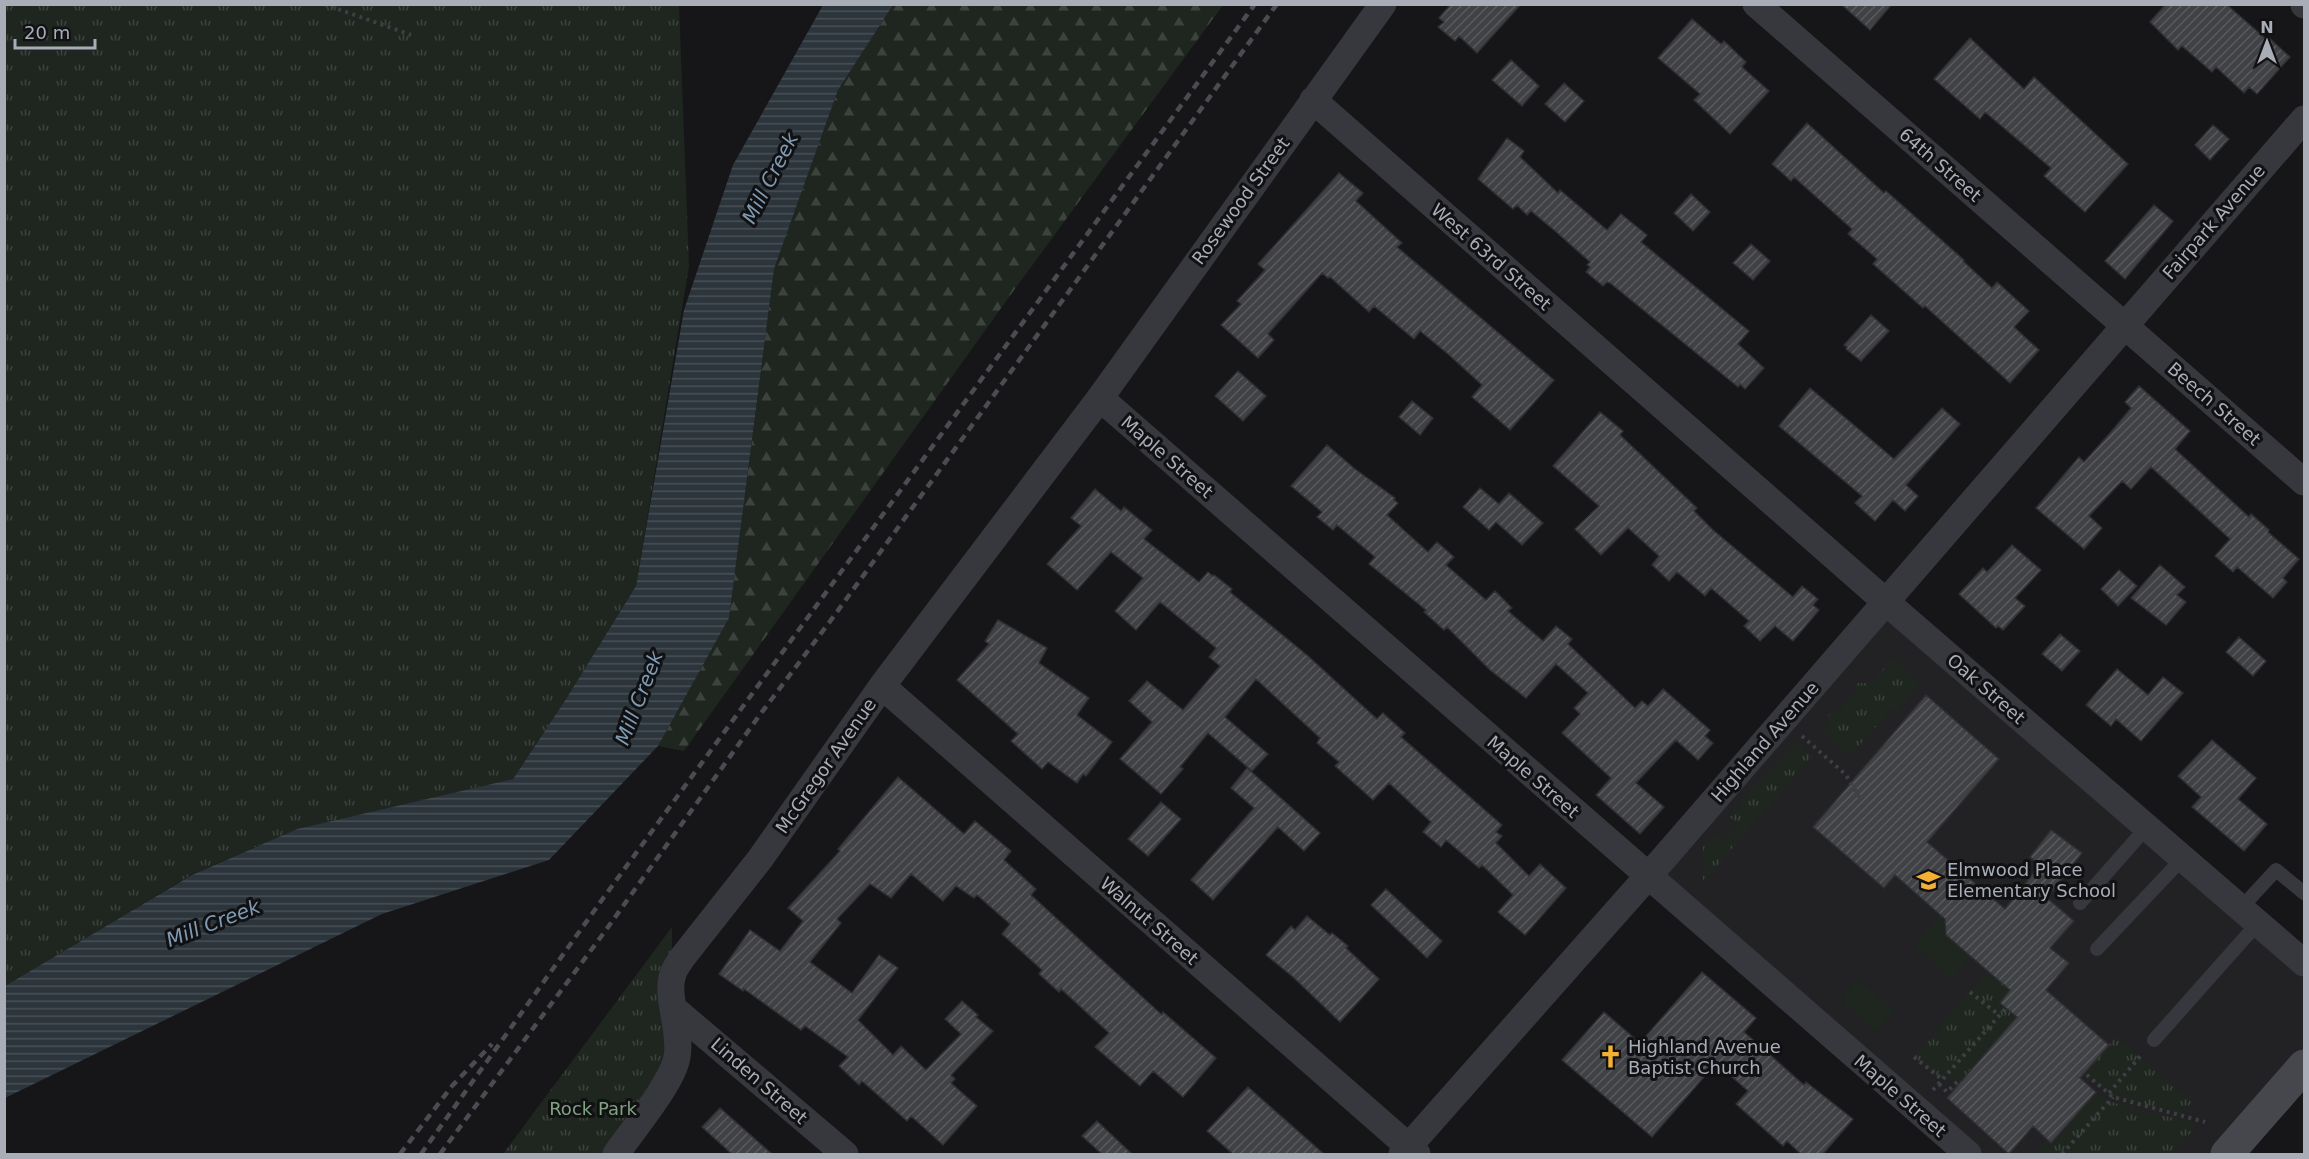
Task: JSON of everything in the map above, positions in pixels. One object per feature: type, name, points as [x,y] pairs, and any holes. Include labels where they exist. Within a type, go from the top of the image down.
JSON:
[{"type":"main road","points":[[2228,1155],[2304,1066]]},
{"type":"street","name":"Rosewood Street","points":[[1100,398],[1383,4]]},
{"type":"street","name":"64th Street","points":[[1756,4],[2124,326]]},
{"type":"street","name":"West 63rd Street","points":[[1313,100],[1669,412]]},
{"type":"street","name":"Fairpark Avenue","points":[[2124,326],[2304,119]]},
{"type":"street","name":"Beech Street","points":[[2124,326],[2304,482]]},
{"type":"street","name":"Highland Avenue","points":[[1409,1152],[2124,326]]},
{"type":"street","name":"McGregor Avenue","points":[[616,1155],[672,1075],[678,1056],[672,975],[682,958],[760,859],[882,686],[1100,398]]},
{"type":"street","name":"Maple Street","points":[[1100,398],[1968,1155]]},
{"type":"street","name":"Oak Street","points":[[1669,412],[2304,963]]},
{"type":"street","name":"Walnut Street","points":[[882,686],[1409,1152]]},
{"type":"street","name":"Linden Street","points":[[674,1008],[845,1155]]},
{"type":"lane","points":[[2080,903],[2146,827]]},
{"type":"lane","points":[[2097,949],[2182,858]]},
{"type":"lane","points":[[2154,1040],[2249,916],[2276,870],[2304,893]]},
{"type":"path","points":[[324,4],[411,35]]},
{"type":"path","points":[[1784,719],[1846,775],[1859,797]]},
{"type":"path","points":[[1970,992],[2000,1015]]},
{"type":"path","points":[[1933,1090],[2006,1008]]},
{"type":"path","points":[[1914,1057],[1941,1082],[1947,1092],[1958,1081],[1961,1083]]},
{"type":"path","points":[[2062,1155],[2138,1059]]},
{"type":"path","points":[[2081,1070],[2111,1095],[2205,1122]]},
{"type":"shaded area","name":"Elmwood Place Elementary School","points":[[1886,602],[2304,963],[2304,1066],[2227,1154],[1968,1154],[1646,876]]},
{"type":"green space","points":[[5,5],[679,5],[689,266],[636,586],[513,779],[297,829],[191,875],[5,986]]},
{"type":"green space","points":[[893,5],[1223,5],[1009,297],[684,751],[658,746],[729,618],[774,269],[838,90]]},
{"type":"green space","points":[[1890,660],[1896,660],[1920,682],[1898,710],[1893,707],[1851,755],[1825,733],[1825,727],[1831,720],[1827,717],[1833,710],[1838,713],[1858,690],[1855,686],[1858,683],[1873,683]]},
{"type":"green space","points":[[1797,741],[1812,756],[1703,882],[1703,847],[1715,835],[1724,842],[1739,825],[1729,816]]},
{"type":"green space","points":[[1940,915],[1945,919],[1946,935],[1972,957],[1952,980],[1913,946]]},
{"type":"green space","name":"Rock Park","points":[[672,927],[672,995],[678,1037],[616,1154],[503,1154]]},
{"type":"green space","points":[[1988,971],[2010,990],[2018,1017],[1961,1083],[1943,1080],[1914,1057]]},
{"type":"green space","points":[[1858,979],[1894,1010],[1876,1032],[1840,1000]]},
{"type":"green space","points":[[2116,1037],[2192,1102],[2180,1115],[2113,1097],[2081,1070],[2089,1068]]},
{"type":"green space","points":[[2096,1092],[2114,1103],[2198,1124],[2172,1154],[2040,1154],[2038,1152],[2048,1141],[2052,1143]]},
{"type":"water","name":"Mill Creek","points":[[823,5],[893,5],[838,90],[774,269],[729,618],[658,746],[549,860],[382,914],[5,1098],[5,986],[192,875],[297,829],[513,779],[636,586],[684,310],[733,165]]},
{"type":"building","points":[[1451,4],[1521,4],[1477,53],[1459,36],[1455,41],[1438,27],[1444,22],[1439,18]]},
{"type":"building","points":[[1841,4],[1892,4],[1870,30]]},
{"type":"building","points":[[2166,4],[2226,4],[2290,57],[2257,94],[2249,87],[2244,93],[2216,67],[2212,72],[2182,46],[2178,50],[2150,22]]},
{"type":"building","points":[[1692,19],[1721,44],[1724,41],[1746,62],[1742,67],[1769,91],[1730,134],[1694,100],[1700,94],[1658,58]]},
{"type":"building","points":[[1970,38],[2024,89],[2034,77],[2128,164],[2085,212],[2044,176],[2051,168],[1985,112],[1980,119],[1934,79]]},
{"type":"building","points":[[1511,60],[1539,86],[1522,106],[1492,80]]},
{"type":"building","points":[[1564,83],[1584,101],[1565,122],[1545,104]]},
{"type":"building","points":[[1807,123],[1884,193],[1886,191],[1964,260],[1992,288],[1997,282],[2029,311],[2014,327],[2039,350],[2010,383],[1925,306],[1923,308],[1873,264],[1877,259],[1848,234],[1852,229],[1794,177],[1791,181],[1772,164]]},
{"type":"building","points":[[2213,125],[2229,139],[2210,160],[2195,145]]},
{"type":"building","points":[[1507,138],[1524,151],[1520,157],[1558,193],[1560,190],[1607,230],[1621,214],[1647,235],[1641,242],[1749,331],[1738,344],[1764,368],[1745,389],[1740,384],[1738,387],[1610,283],[1607,282],[1603,286],[1586,272],[1590,267],[1587,265],[1590,262],[1531,211],[1527,215],[1517,205],[1513,209],[1478,179]]},
{"type":"building","points":[[1339,173],[1363,193],[1356,201],[1402,243],[1397,247],[1554,380],[1510,430],[1472,397],[1482,385],[1448,354],[1420,331],[1414,339],[1374,306],[1369,312],[1330,277],[1322,273],[1268,334],[1274,340],[1258,358],[1221,325],[1241,304],[1237,301],[1265,270],[1258,264]]},
{"type":"building","points":[[1691,194],[1710,212],[1693,231],[1674,213]]},
{"type":"building","points":[[2154,205],[2173,221],[2125,279],[2105,261]]},
{"type":"building","points":[[1751,244],[1770,261],[1753,280],[1733,263]]},
{"type":"building","points":[[1871,315],[1889,331],[1861,361],[1844,345]]},
{"type":"building","points":[[1238,371],[1266,396],[1243,421],[1215,396]]},
{"type":"building","points":[[2139,386],[2190,431],[2175,449],[2249,517],[2251,514],[2299,559],[2283,578],[2287,582],[2273,598],[2237,567],[2233,572],[2215,556],[2230,539],[2151,467],[2131,489],[2122,481],[2089,516],[2102,528],[2084,549],[2036,508],[2079,457],[2084,462],[2111,432],[2131,408],[2125,402]]},
{"type":"building","points":[[1810,388],[1894,459],[1942,408],[1960,424],[1906,485],[1918,496],[1905,511],[1893,500],[1875,521],[1855,503],[1862,496],[1779,426]]},
{"type":"building","points":[[1412,401],[1433,418],[1420,435],[1399,417]]},
{"type":"building","points":[[1600,412],[1623,431],[1620,435],[1697,508],[1694,511],[1713,530],[1793,597],[1802,586],[1818,599],[1813,605],[1819,610],[1793,641],[1775,626],[1760,641],[1744,626],[1749,621],[1711,588],[1705,596],[1677,572],[1669,581],[1652,565],[1659,556],[1628,528],[1601,555],[1575,529],[1599,506],[1553,466]]},
{"type":"building","points":[[1327,445],[1395,498],[1394,500],[1398,503],[1387,515],[1428,552],[1437,542],[1454,557],[1446,565],[1486,600],[1495,591],[1512,608],[1508,611],[1543,641],[1556,626],[1572,639],[1568,644],[1635,708],[1642,701],[1648,706],[1663,689],[1710,730],[1705,736],[1713,743],[1698,760],[1676,740],[1636,783],[1664,807],[1640,834],[1596,795],[1611,778],[1562,733],[1580,714],[1574,708],[1588,693],[1556,664],[1526,698],[1490,670],[1447,627],[1444,630],[1424,612],[1426,610],[1369,564],[1375,557],[1337,525],[1333,530],[1317,517],[1322,512],[1291,486]]},
{"type":"building","points":[[1480,488],[1499,504],[1509,493],[1543,523],[1522,545],[1496,522],[1489,530],[1463,507]]},
{"type":"building","points":[[1095,489],[1121,511],[1124,507],[1152,530],[1144,539],[1199,582],[1208,572],[1214,575],[1232,589],[1230,592],[1308,656],[1377,719],[1383,713],[1405,733],[1401,737],[1502,825],[1496,832],[1502,836],[1496,843],[1529,876],[1540,864],[1566,888],[1525,935],[1498,912],[1513,895],[1482,865],[1479,868],[1446,840],[1441,847],[1423,832],[1431,822],[1389,783],[1373,800],[1335,766],[1339,762],[1317,743],[1320,738],[1256,679],[1225,717],[1268,754],[1252,771],[1208,733],[1180,767],[1183,769],[1161,794],[1120,759],[1152,722],[1129,701],[1147,681],[1183,710],[1220,666],[1209,657],[1216,648],[1160,602],[1136,630],[1115,611],[1143,578],[1111,552],[1077,590],[1047,564],[1081,526],[1071,518]]},
{"type":"building","points":[[2012,545],[2041,570],[2015,598],[2025,606],[2003,630],[1998,626],[1996,628],[1959,594],[1983,568],[1987,572]]},
{"type":"building","points":[[2160,565],[2185,587],[2177,595],[2186,602],[2166,625],[2131,598]]},
{"type":"building","points":[[2119,570],[2137,586],[2118,606],[2101,589]]},
{"type":"building","points":[[998,620],[1047,648],[1039,663],[1089,698],[1077,715],[1112,742],[1086,776],[1083,774],[1077,783],[1048,762],[1042,769],[1011,741],[1018,734],[957,680],[989,644],[985,641]]},
{"type":"building","points":[[2060,634],[2080,651],[2062,671],[2042,654]]},
{"type":"building","points":[[2239,637],[2266,661],[2253,676],[2226,652]]},
{"type":"building","points":[[2117,669],[2148,695],[2163,677],[2183,693],[2141,741],[2116,719],[2111,726],[2086,705]]},
{"type":"building","name":"Elmwood Place Elementary School","points":[[1926,695],[1999,759],[1927,842],[2005,909],[2040,865],[2030,857],[2051,830],[2082,853],[2047,898],[2074,921],[2050,948],[2069,963],[2046,990],[2109,1045],[2080,1078],[2096,1092],[2051,1143],[2033,1126],[2009,1154],[1947,1098],[2017,1017],[2000,1003],[2010,990],[1946,935],[1945,919],[1895,875],[1884,888],[1813,827]]},
{"type":"building","points":[[2212,740],[2256,778],[2238,799],[2267,824],[2244,851],[2192,807],[2201,797],[2178,776]]},
{"type":"building","points":[[1247,768],[1320,833],[1304,851],[1278,827],[1213,900],[1191,880],[1254,808],[1231,788]]},
{"type":"building","points":[[898,777],[964,834],[975,821],[1011,851],[1004,860],[1036,889],[1031,895],[1162,1015],[1163,1012],[1216,1058],[1183,1097],[1153,1071],[1140,1086],[1095,1047],[1109,1033],[1061,989],[1059,992],[1039,974],[1042,970],[1002,934],[1010,924],[977,895],[974,898],[956,886],[943,901],[911,874],[891,898],[870,884],[837,919],[841,923],[810,962],[852,993],[879,955],[898,968],[858,1020],[893,1055],[901,1046],[926,1070],[961,1034],[945,1019],[962,1001],[993,1031],[951,1075],[955,1079],[951,1083],[977,1106],[943,1145],[911,1116],[907,1121],[862,1081],[859,1085],[839,1066],[848,1057],[805,1026],[801,1030],[719,974],[750,930],[780,951],[803,921],[788,908],[840,851],[838,849]]},
{"type":"building","points":[[1161,802],[1181,819],[1148,856],[1128,839]]},
{"type":"building","points":[[1386,889],[1442,941],[1427,958],[1371,905]]},
{"type":"building","points":[[1307,916],[1348,946],[1346,948],[1379,979],[1340,1022],[1293,977],[1266,955],[1291,926],[1295,930]]},
{"type":"building","name":"Highland Avenue Baptist Church","points":[[1702,972],[1756,1018],[1744,1032],[1804,1085],[1806,1082],[1853,1119],[1822,1155],[1802,1155],[1787,1141],[1783,1146],[1736,1104],[1748,1091],[1716,1063],[1652,1137],[1562,1060],[1604,1012],[1640,1043]]},
{"type":"building","points":[[1248,1087],[1325,1155],[1234,1155],[1207,1131]]},
{"type":"building","points":[[720,1108],[773,1155],[733,1155],[702,1127]]},
{"type":"building","points":[[1097,1121],[1133,1155],[1103,1155],[1082,1136]]},
{"type":"railway","points":[[421,1154],[604,897],[1255,4]]},
{"type":"railway","points":[[440,1154],[603,934],[1277,4]]},
{"type":"railway","points":[[400,1154],[452,1086],[492,1044]]},
{"type":"place","name":"Elmwood Place Elementary School","points":[[1929,880]]},
{"type":"place","name":"Highland Avenue Baptist Church","points":[[1610,1057]]}]
